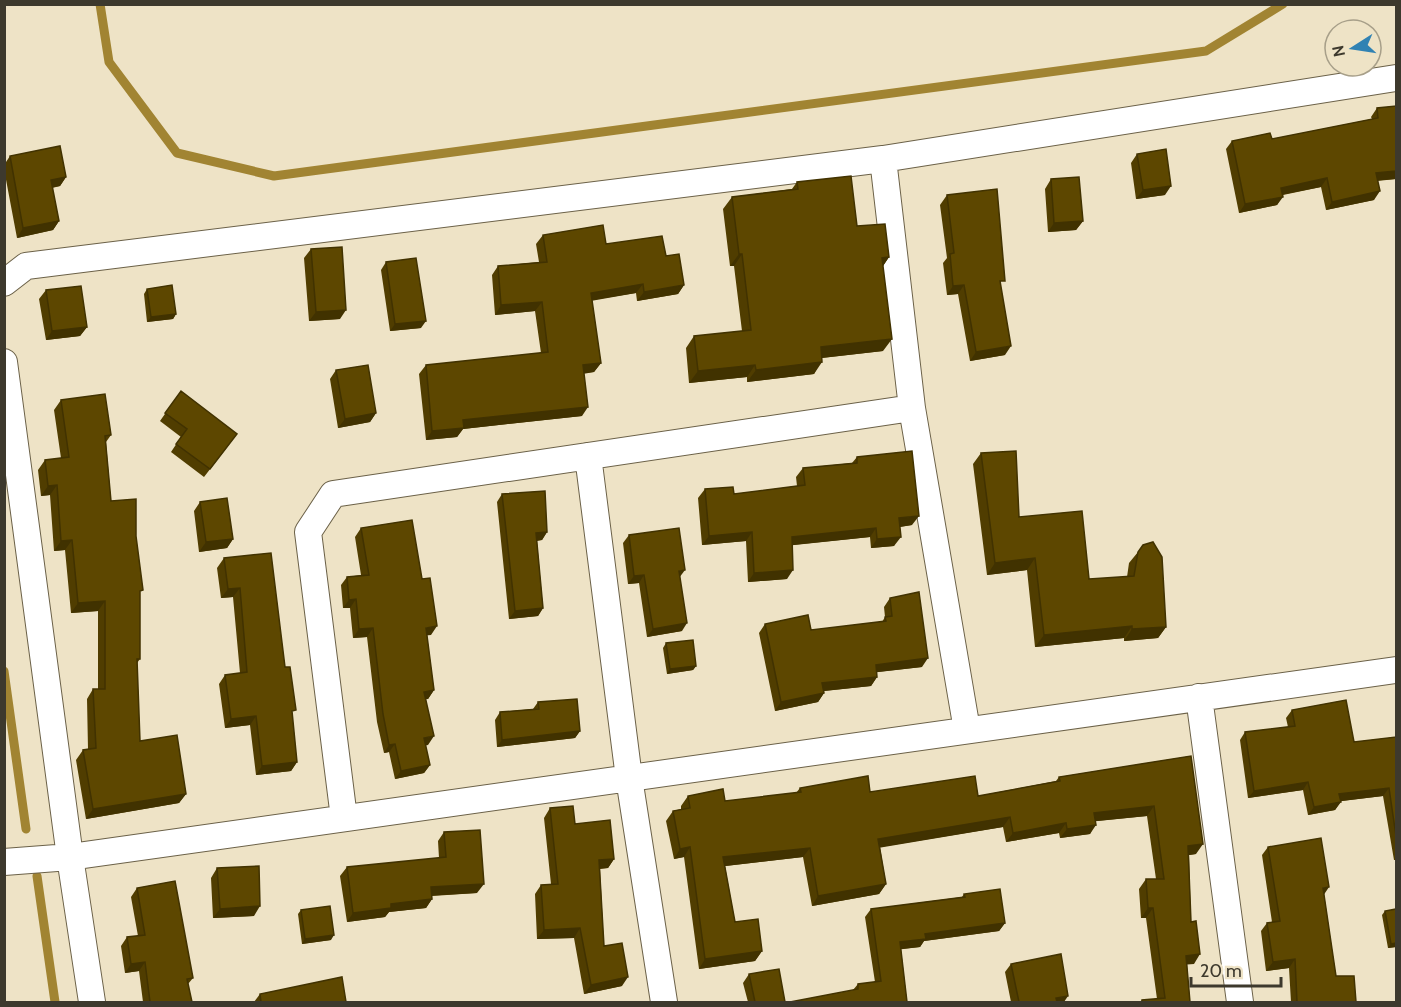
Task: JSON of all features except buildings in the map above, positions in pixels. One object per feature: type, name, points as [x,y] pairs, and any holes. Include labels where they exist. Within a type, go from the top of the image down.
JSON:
[{"type":"street","points":[[4,283],[26,266],[883,159],[1396,78]]},
{"type":"street","points":[[883,159],[912,408],[967,730]]},
{"type":"street","points":[[4,362],[70,857],[92,1002]]},
{"type":"street","points":[[344,818],[308,531],[333,494],[912,408]]},
{"type":"street","points":[[588,456],[629,778],[664,1002]]},
{"type":"street","points":[[4,862],[70,857],[1396,670]]},
{"type":"street","points":[[1199,697],[1240,1002]]},
{"type":"waterway","points":[[100,4],[109,62],[177,153],[274,176],[1206,51],[1283,4]]},
{"type":"waterway","points":[[4,671],[26,829]]},
{"type":"waterway","points":[[37,876],[55,1002]]}]
